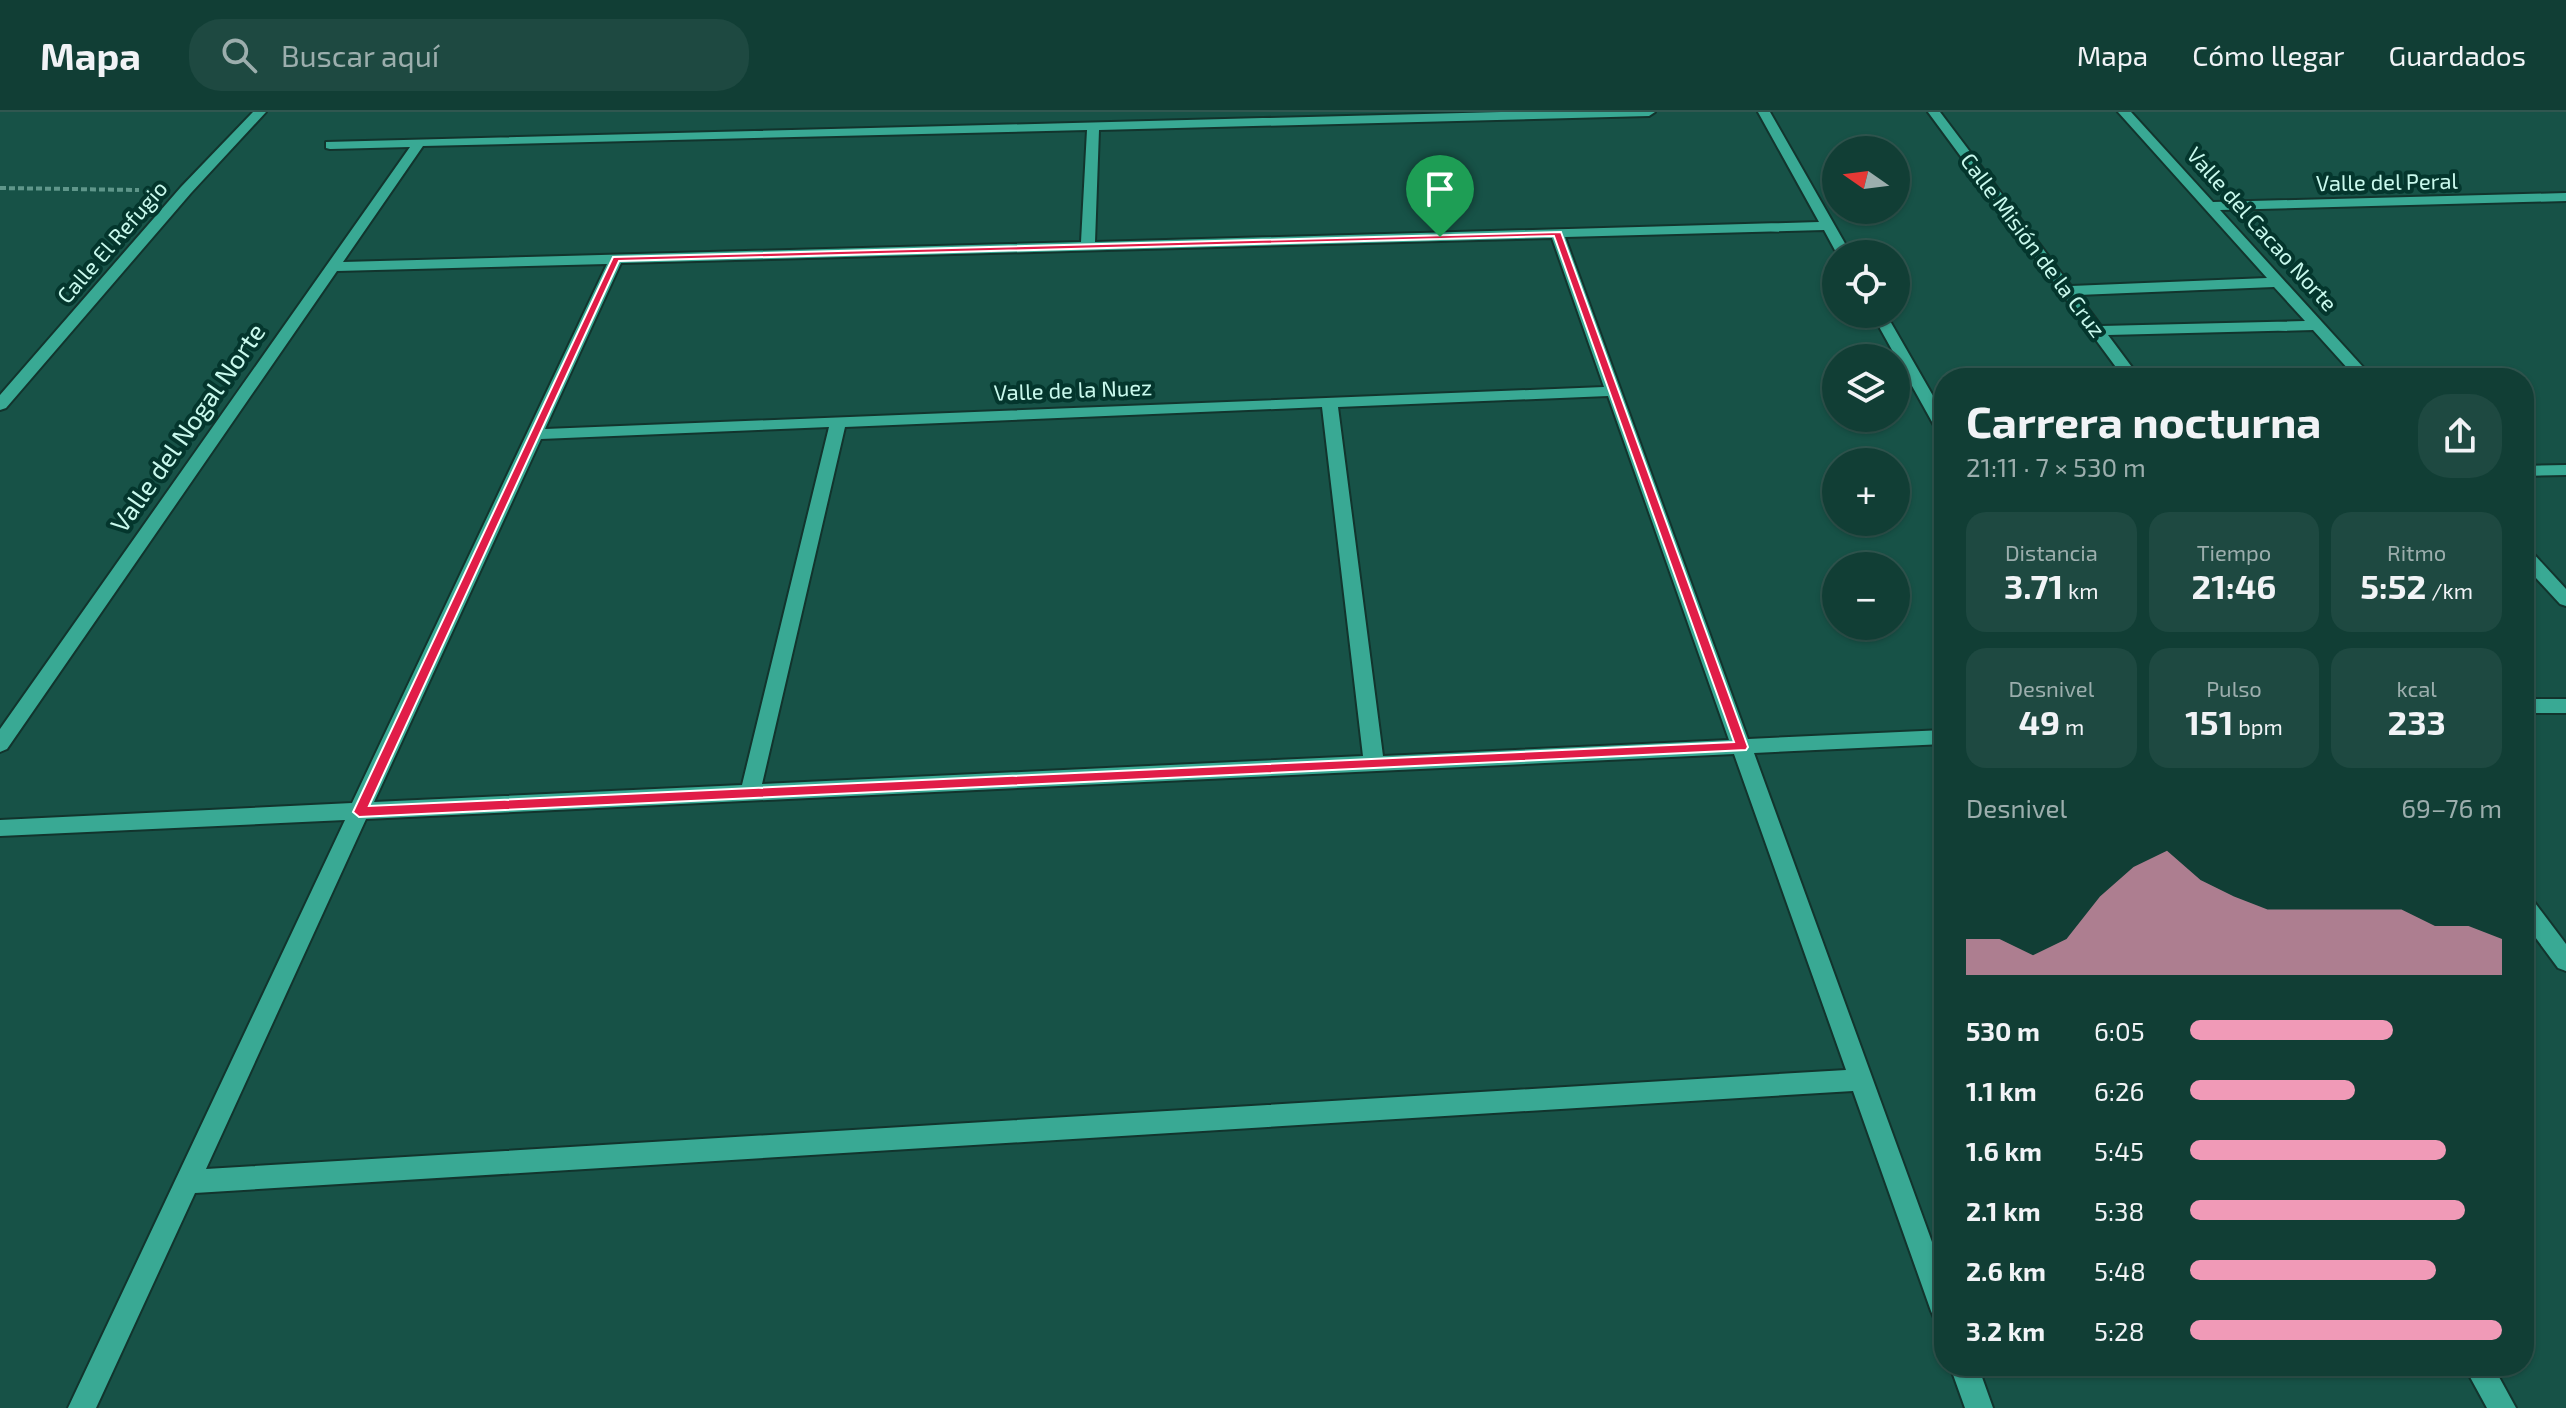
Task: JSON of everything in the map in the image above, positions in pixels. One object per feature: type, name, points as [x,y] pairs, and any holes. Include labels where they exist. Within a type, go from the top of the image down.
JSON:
[{"type":"street","name":"Calle El Refugio","points":[[0,405],[186,190],[260,112]]},
{"type":"street","points":[[330,145],[1649,112]]},
{"type":"street","points":[[1764,112],[1836,240]]},
{"type":"street","name":"Calle Misión de la Cruz","points":[[1934,112],[2125,368]]},
{"type":"street","name":"Valle del Cacao Norte","points":[[2124,112],[2356,368]]},
{"type":"street","points":[[1088,246],[1093,126]]},
{"type":"street","name":"Valle del Nogal Norte","points":[[0,744],[419,143]]},
{"type":"street","name":"Valle del Peral","points":[[2209,206],[2566,197]]},
{"type":"street","points":[[332,267],[1829,226]]},
{"type":"street","points":[[1557,233],[1934,1283]]},
{"type":"street","points":[[82,1408],[616,259]]},
{"type":"street","points":[[2067,291],[2279,282]]},
{"type":"street","points":[[2097,331],[2317,325]]},
{"type":"street","points":[[1887,328],[1934,411]]},
{"type":"street","name":"Valle de la Nuez","points":[[534,434],[1614,391]]},
{"type":"street","points":[[1329,402],[1374,764]]},
{"type":"street","points":[[750,793],[838,422]]},
{"type":"street","points":[[2534,471],[2566,470]]},
{"type":"street","points":[[2534,565],[2566,600]]},
{"type":"street","points":[[2534,706],[2566,706]]},
{"type":"street","points":[[0,828],[1934,737]]},
{"type":"street","points":[[2534,918],[2566,961]]},
{"type":"street","points":[[187,1182],[1861,1080]]},
{"type":"street","points":[[1968,1376],[1979,1408]]},
{"type":"street","points":[[2484,1376],[2502,1408]]},
{"type":"path","points":[[0,188],[186,190]]},
{"type":"route","points":[[1557,233],[1742,747],[359,812],[616,259],[1440,237],[1557,233]]}]
